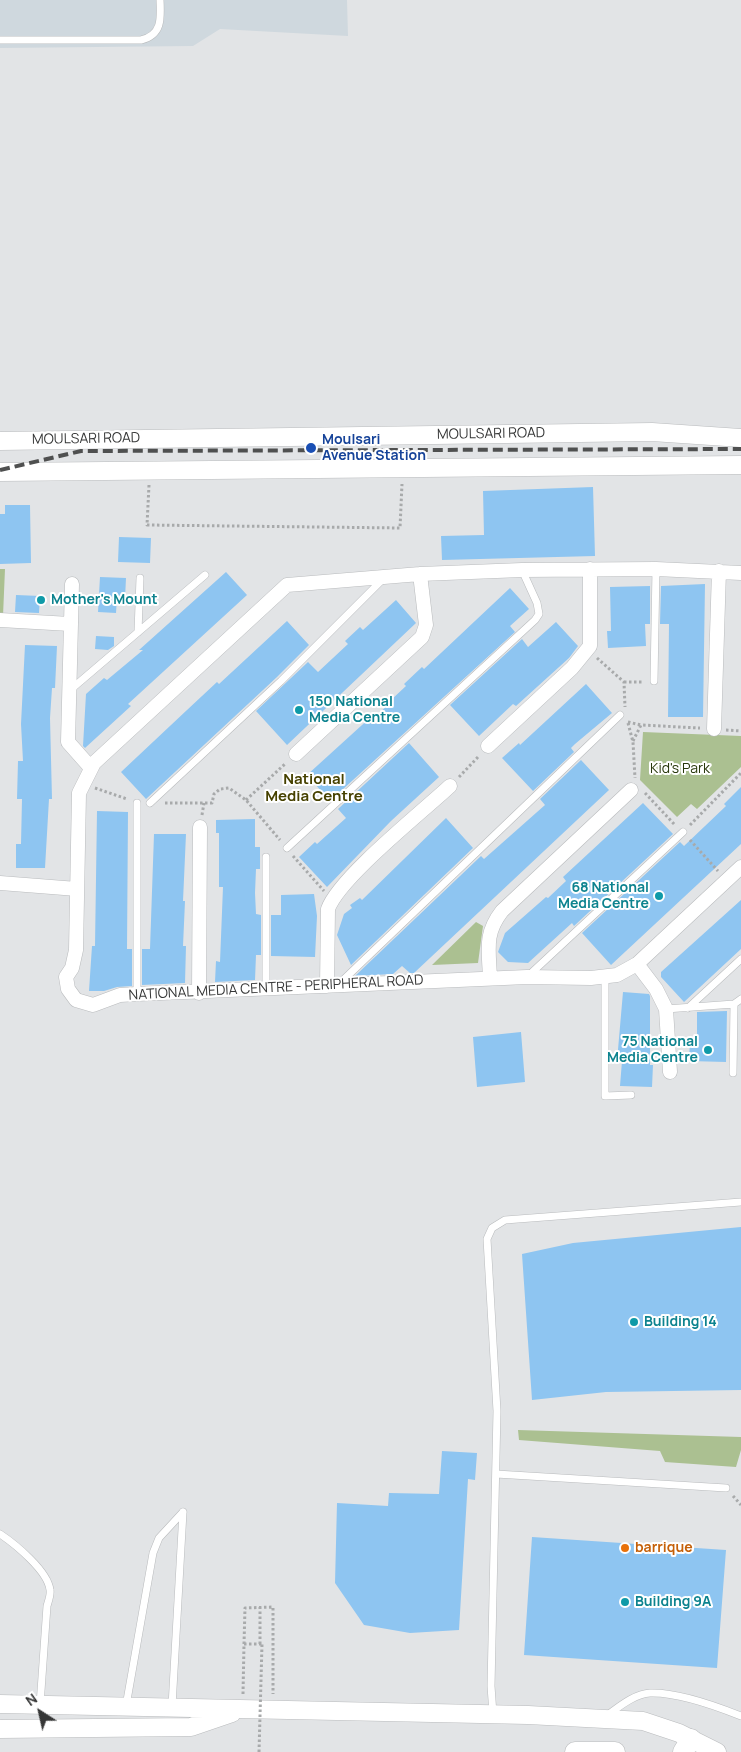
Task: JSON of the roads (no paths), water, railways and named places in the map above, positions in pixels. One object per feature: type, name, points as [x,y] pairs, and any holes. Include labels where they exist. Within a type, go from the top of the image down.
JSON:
[{"type":"main road","points":[[575,1752],[615,1752]]},
{"type":"street","name":"MOULSARI ROAD","points":[[0,441],[652,432],[741,438]]},
{"type":"street","points":[[0,472],[741,466]]},
{"type":"street","points":[[488,746],[588,650],[590,646],[590,569]]},
{"type":"street","name":"NATIONAL MEDIA CENTRE - PERIPHERAL ROAD","points":[[741,574],[718,571],[656,569],[522,570],[384,576],[287,585],[91,768],[79,793],[76,950],[72,968],[66,977],[68,989],[76,1000],[93,1005],[120,995],[137,994],[490,978],[617,976],[637,964],[741,867]]},
{"type":"street","points":[[714,729],[718,571]]},
{"type":"street","points":[[296,754],[422,636],[426,625],[420,574]]},
{"type":"street","points":[[72,584],[68,742],[91,768]]},
{"type":"street","points":[[0,620],[70,624]]},
{"type":"street","points":[[332,986],[328,909],[332,900],[355,873],[450,786]]},
{"type":"street","points":[[490,978],[489,939],[491,925],[502,911],[631,790]]},
{"type":"street","points":[[199,992],[200,827]]},
{"type":"street","points":[[0,883],[77,889]]},
{"type":"street","points":[[637,964],[656,989],[666,1009],[670,1072]]},
{"type":"street","points":[[0,1704],[172,1706],[273,1711],[493,1715],[643,1721],[687,1746],[717,1752]]},
{"type":"street","points":[[0,1729],[191,1727],[243,1710]]},
{"type":"lane","points":[[0,40],[115,41],[148,38],[158,29],[161,21],[160,0]]},
{"type":"lane","points":[[654,681],[656,569]]},
{"type":"lane","points":[[287,848],[535,620],[539,614],[537,603],[522,570]]},
{"type":"lane","points":[[69,691],[205,575]]},
{"type":"lane","points":[[150,803],[281,681],[384,576]]},
{"type":"lane","points":[[138,632],[140,578]]},
{"type":"lane","points":[[332,986],[620,715]]},
{"type":"lane","points":[[137,802],[137,994]]},
{"type":"lane","points":[[526,977],[683,832]]},
{"type":"lane","points":[[266,857],[266,989]]},
{"type":"lane","points":[[688,1008],[741,959]]},
{"type":"lane","points":[[605,977],[605,1096],[631,1096]]},
{"type":"lane","points":[[666,1009],[734,1004],[741,999]]},
{"type":"lane","points":[[733,1073],[734,1004]]},
{"type":"lane","points":[[493,1715],[491,1686],[497,1411],[487,1239],[492,1228],[505,1220],[741,1202]]},
{"type":"lane","points":[[496,1474],[726,1488]]},
{"type":"lane","points":[[126,1706],[153,1553],[159,1538],[183,1512],[172,1706]]},
{"type":"lane","points":[[0,1534],[13,1543],[36,1566],[45,1577],[51,1591],[47,1606],[40,1704]]},
{"type":"lane","points":[[602,1719],[634,1698],[650,1693],[695,1700],[741,1716]]},
{"type":"railway","points":[[0,470],[81,451],[741,449]]},
{"type":"place","name":"Moulsari Avenue Station","points":[[311,448]]},
{"type":"place","name":"Mother's Mount","points":[[41,600]]},
{"type":"place","name":"150 National Media Centre","points":[[299,710]]},
{"type":"place","name":"68 National Media Centre","points":[[659,896]]},
{"type":"place","name":"75 National Media Centre","points":[[708,1050]]},
{"type":"place","name":"Building 14","points":[[634,1322]]},
{"type":"place","name":"barrique","points":[[625,1548]]},
{"type":"place","name":"Building 9A","points":[[625,1602]]},
{"type":"district","name":"National Media Centre","points":[[314,788]]},
{"type":"park label","name":"Kid's Park","points":[[680,769]]}]
